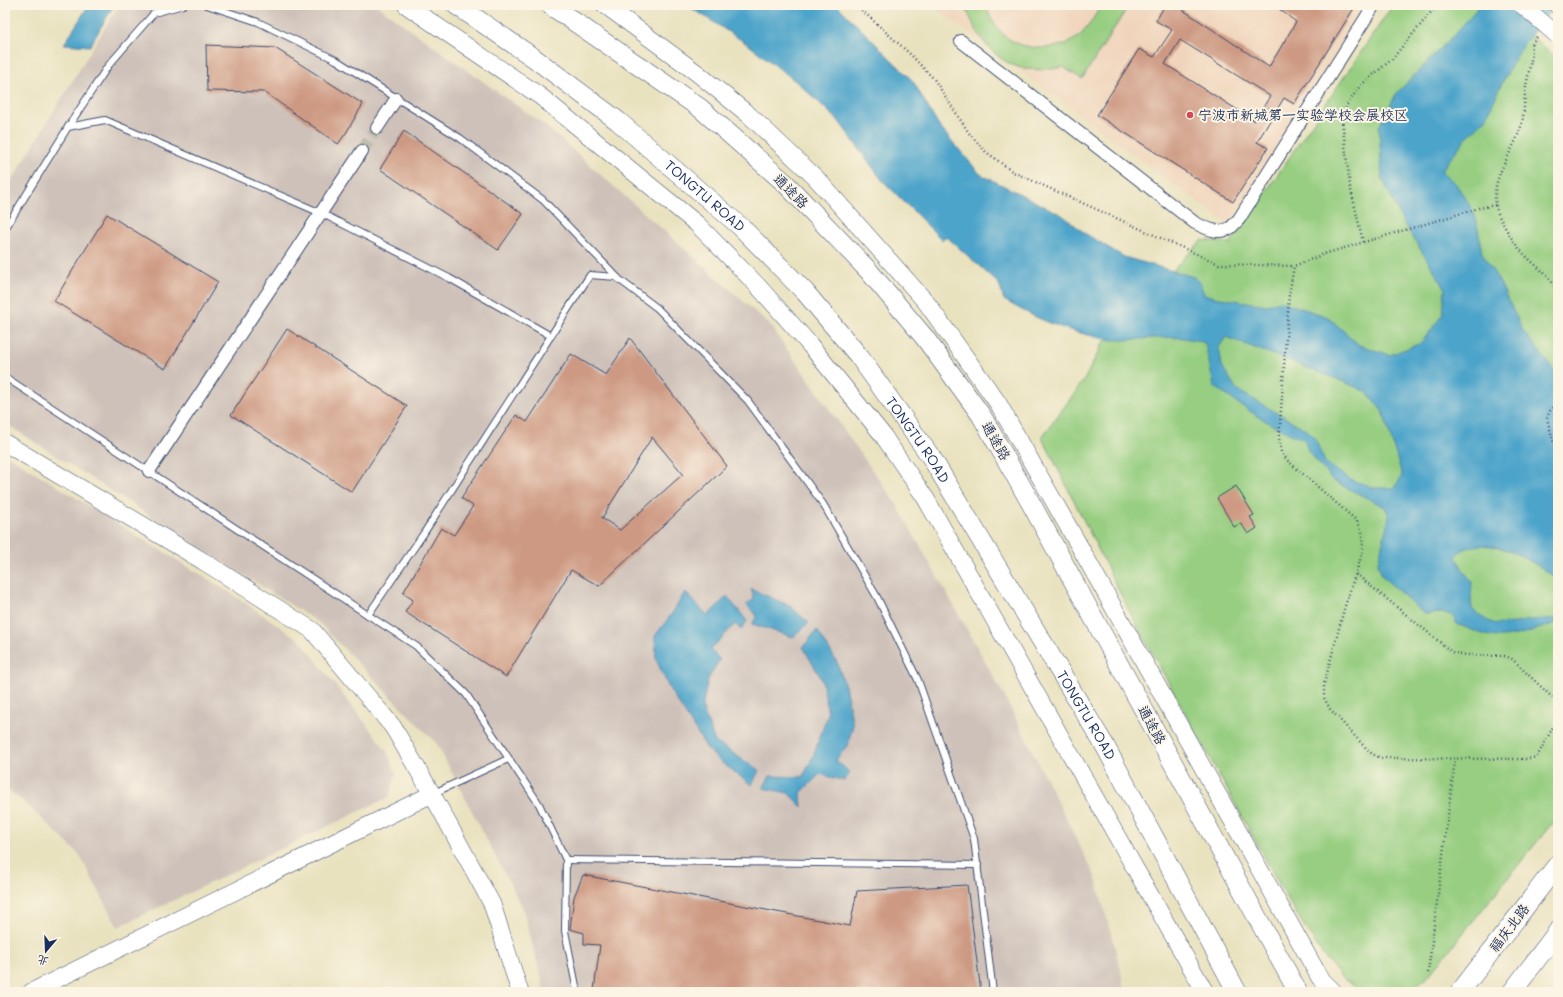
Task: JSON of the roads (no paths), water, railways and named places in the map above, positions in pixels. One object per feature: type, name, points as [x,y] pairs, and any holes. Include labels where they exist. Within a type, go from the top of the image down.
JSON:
[{"type":"main road","points":[[406,5],[540,96],[697,224],[766,296],[810,345],[882,434],[926,499],[1205,992]]},
{"type":"main road","name":"TONGTU ROAD","points":[[456,5],[534,58],[618,121],[741,227],[804,292],[858,355],[931,457],[1101,739],[1237,992]]},
{"type":"main road","name":"通途路","points":[[550,5],[700,108],[780,178],[868,270],[925,338],[981,415],[1298,992]]},
{"type":"main road","points":[[605,5],[697,73],[749,115],[816,178],[926,302],[998,403],[1320,978],[1333,992]]},
{"type":"main road","points":[[1522,5],[1558,35]]},
{"type":"main road","points":[[5,443],[203,561],[312,630],[394,727],[492,904],[520,992]]},
{"type":"main road","points":[[31,992],[432,794]]},
{"type":"main road","name":"福庆北路","points":[[1465,986],[1558,864]]},
{"type":"main road","points":[[1512,992],[1558,931]]},
{"type":"main road","points":[[1448,992],[1465,986]]},
{"type":"street","points":[[961,41],[1195,223],[1209,230],[1218,231],[1230,228],[1239,219],[1374,5]]},
{"type":"street","points":[[377,128],[396,99]]},
{"type":"street","points":[[149,471],[362,151]]},
{"type":"lane","points":[[5,229],[68,127],[108,66],[154,13],[183,5]]},
{"type":"lane","points":[[207,5],[258,22],[329,56],[460,138],[543,200],[622,282]]},
{"type":"lane","points":[[68,127],[106,120],[321,213],[449,278],[551,336]]},
{"type":"lane","points":[[368,615],[428,526],[590,275],[616,277],[657,308],[748,401],[823,504],[877,597],[918,680],[974,840],[993,992]]},
{"type":"lane","points":[[5,377],[416,646],[466,694],[539,804],[566,860],[565,931],[578,992]]},
{"type":"lane","points":[[432,794],[508,759]]},
{"type":"lane","points":[[566,860],[978,866]]},
{"type":"water","points":[[89,5],[114,5],[90,46],[64,44]]},
{"type":"water","points":[[687,5],[837,5],[913,81],[938,125],[980,174],[1062,215],[1086,234],[1124,257],[1194,277],[1200,283],[1204,294],[1213,297],[1267,305],[1280,301],[1328,317],[1359,345],[1390,355],[1421,343],[1443,314],[1445,288],[1403,222],[1382,178],[1379,127],[1396,94],[1456,33],[1480,5],[1555,5],[1522,46],[1502,83],[1486,119],[1466,138],[1441,171],[1456,184],[1476,217],[1482,253],[1500,283],[1523,331],[1558,375],[1558,580],[1527,559],[1501,548],[1476,546],[1462,550],[1456,557],[1472,582],[1472,609],[1480,616],[1493,623],[1499,624],[1558,618],[1558,622],[1525,633],[1498,637],[1480,633],[1457,624],[1452,615],[1444,613],[1424,614],[1382,576],[1378,563],[1389,516],[1385,507],[1333,481],[1308,451],[1305,440],[1258,416],[1214,386],[1205,343],[1171,337],[1124,340],[1106,339],[1055,325],[1025,312],[1004,300],[999,284],[947,237],[942,240],[882,180],[838,120],[798,83],[749,45]],"holes":[[[1226,337],[1337,379],[1367,392],[1383,412],[1402,475],[1395,488],[1375,488],[1351,480],[1326,464],[1315,437],[1302,427],[1237,390],[1222,366],[1219,347]]]},
{"type":"water","points":[[751,589],[790,606],[809,623],[793,637],[752,624],[757,616],[746,605],[754,599]]},
{"type":"water","points":[[685,592],[708,616],[727,596],[747,621],[741,630],[735,624],[710,650],[720,659],[708,679],[702,707],[715,742],[759,770],[752,785],[722,763],[708,750],[670,690],[656,659],[655,636],[673,612]]},
{"type":"water","points":[[817,630],[837,662],[845,686],[853,725],[847,746],[836,760],[850,773],[844,781],[820,774],[801,793],[802,807],[788,793],[763,788],[770,776],[803,777],[814,754],[828,714],[822,680],[803,647]]},
{"type":"tunnel","points":[[362,151],[377,128]]},
{"type":"place","name":"宁波市新城第一实验学校会展校区","points":[[1190,115]]}]
